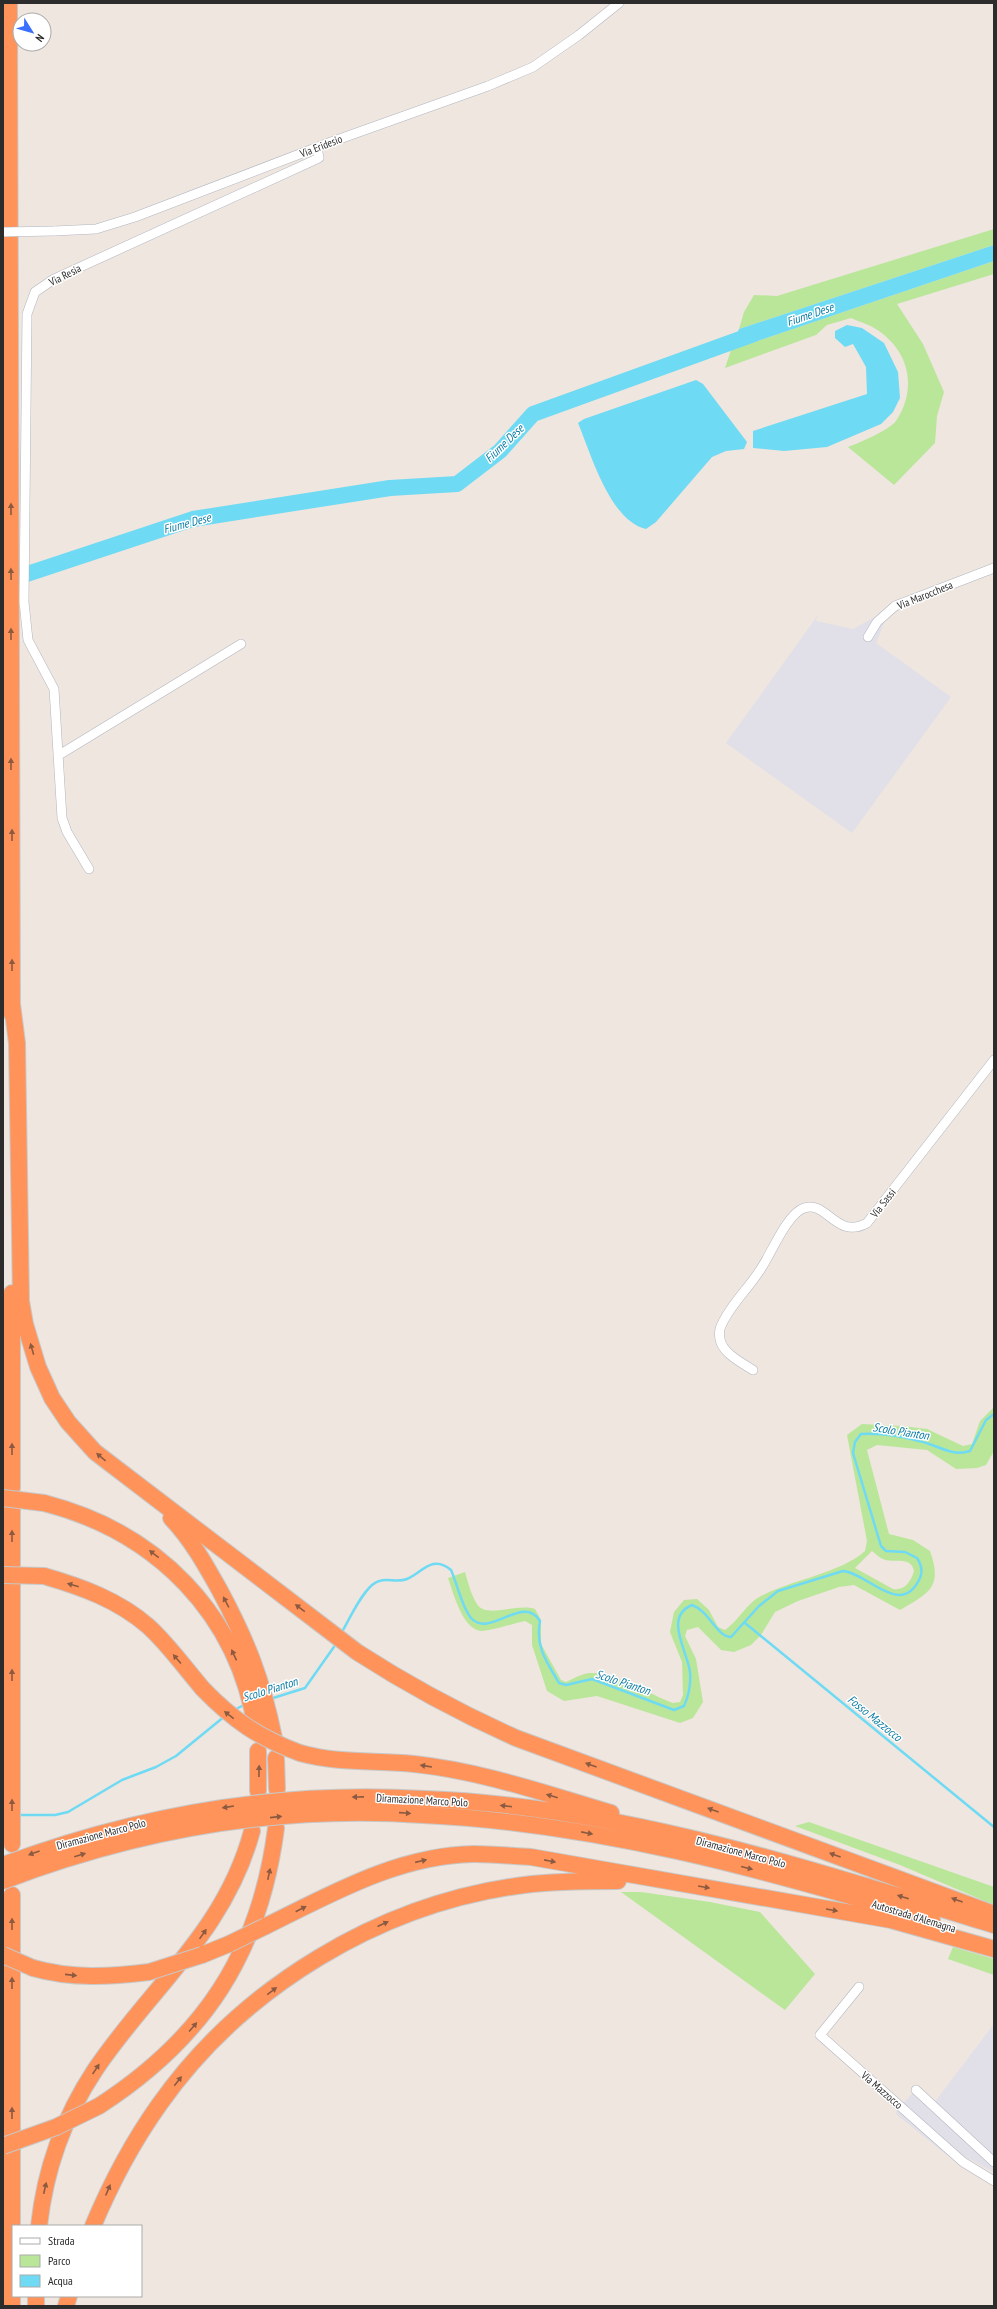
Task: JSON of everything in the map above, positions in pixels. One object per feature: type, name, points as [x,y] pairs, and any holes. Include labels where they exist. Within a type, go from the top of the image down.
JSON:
[{"type":"highway","points":[[9,3],[18,547],[12,1004],[9,1497],[12,1844]]},
{"type":"highway","points":[[12,1004],[17,1043],[20,1301],[25,1324],[38,1367],[61,1412],[95,1452],[132,1481],[156,1497],[357,1652],[402,1681],[457,1711],[516,1738],[994,1914]]},
{"type":"highway","points":[[132,1481],[176,1524],[193,1545],[240,1628],[256,1690],[260,1719],[274,1738]]},
{"type":"highway","points":[[9,1497],[44,1503],[81,1514],[121,1532],[149,1551],[173,1570],[194,1593],[214,1620],[256,1690]]},
{"type":"highway","points":[[9,1574],[44,1576],[82,1587],[117,1604],[148,1626],[224,1712],[251,1731],[300,1753],[351,1762],[414,1764],[467,1773],[652,1824],[682,1837]]},
{"type":"highway","points":[[258,1751],[258,1792]]},
{"type":"highway","points":[[276,1758],[277,1789]]},
{"type":"highway","name":"Diramazione Marco Polo","points":[[3,1865],[51,1847],[112,1830],[204,1810],[299,1799],[362,1797],[497,1820],[583,1832],[837,1886]]},
{"type":"highway","name":"Diramazione Marco Polo","points":[[3,1881],[103,1848],[148,1837],[209,1825],[303,1814],[364,1812],[424,1807],[562,1813],[682,1837],[837,1886]]},
{"type":"highway","points":[[3,2146],[56,2127],[99,2106],[140,2078],[175,2046],[200,2018],[223,1986],[240,1956],[261,1902],[267,1881],[276,1828]]},
{"type":"highway","points":[[39,2225],[44,2193],[55,2151],[64,2127],[83,2089],[108,2052],[188,1954],[213,1919],[237,1877],[252,1832]]},
{"type":"highway","points":[[9,1959],[48,1972],[86,1977],[149,1972],[202,1955],[228,1944],[374,1875],[423,1860],[473,1854],[531,1857],[892,1920],[994,1949]]},
{"type":"highway","points":[[93,2225],[112,2181],[132,2147],[160,2104],[185,2072],[218,2037],[261,1999],[296,1973],[371,1930],[411,1912],[474,1895],[539,1884],[579,1881],[665,1880]]},
{"type":"highway","name":"Autostrada d'Alemagna","points":[[837,1886],[994,1924]]},
{"type":"highway","name":"Autostrada d'Alemagna","points":[[837,1886],[994,1941]]},
{"type":"highway","points":[[12,1895],[9,1959],[12,2306]]},
{"type":"street","name":"Via Eridesio","points":[[3,232],[54,232],[96,229],[135,217],[317,148],[488,86],[533,67],[579,35],[619,3]]},
{"type":"street","name":"Via Resia","points":[[18,547],[27,314],[35,292],[54,279],[319,158],[317,148]]},
{"type":"street","name":"Via Marocchesa","points":[[868,637],[878,622],[895,606],[994,568]]},
{"type":"street","points":[[18,602],[28,640],[54,689],[62,818],[67,832],[89,869]]},
{"type":"street","points":[[59,755],[240,644]]},
{"type":"street","name":"Via Sassi","points":[[753,1370],[722,1346],[719,1336],[720,1327],[762,1268],[790,1219],[799,1210],[813,1207],[845,1227],[856,1228],[867,1223],[994,1060]]},
{"type":"street","name":"Via Mazzocco","points":[[859,1987],[820,2035],[964,2162],[994,2181]]},
{"type":"street","name":"Via Mazzocco","points":[[916,2090],[994,2162]]},
{"type":"shaded area","points":[[886,611],[887,616],[876,643],[951,697],[852,833],[726,743],[818,615],[816,621],[853,629]]},
{"type":"shaded area","points":[[994,2024],[994,2172],[943,2145],[948,2156],[896,2114],[897,2109],[915,2091],[934,2103]]},
{"type":"green space","points":[[994,229],[994,245],[739,329],[744,312],[754,295],[777,296]]},
{"type":"green space","points":[[994,261],[994,274],[897,304],[923,344],[944,392],[937,416],[935,443],[894,485],[848,447],[874,436],[893,424],[903,409],[907,397],[907,372],[904,361],[898,350],[879,331],[869,325],[851,318],[827,325],[816,335],[725,368],[731,350]]},
{"type":"green space","points":[[994,1407],[994,1451],[986,1465],[977,1468],[956,1469],[927,1450],[877,1445],[867,1450],[889,1534],[913,1540],[930,1551],[934,1563],[935,1573],[931,1588],[919,1599],[900,1610],[854,1585],[839,1587],[798,1601],[775,1612],[761,1635],[751,1645],[734,1652],[721,1650],[698,1627],[687,1630],[685,1636],[696,1659],[703,1702],[693,1718],[680,1723],[597,1696],[564,1701],[547,1691],[532,1645],[532,1625],[525,1621],[482,1631],[475,1629],[469,1625],[464,1618],[448,1578],[465,1572],[473,1597],[481,1608],[494,1611],[519,1608],[535,1609],[541,1620],[541,1644],[561,1680],[566,1682],[580,1675],[599,1673],[620,1679],[673,1703],[680,1702],[683,1695],[682,1662],[670,1632],[674,1612],[684,1600],[697,1599],[709,1610],[718,1627],[725,1630],[751,1603],[761,1596],[773,1590],[843,1565],[855,1559],[865,1551],[867,1541],[847,1435],[862,1424],[902,1426],[927,1429],[963,1446],[972,1444],[980,1421]],"holes":[[[872,1551],[883,1559],[906,1561],[912,1566],[914,1571],[904,1587],[893,1589],[855,1568]]]},
{"type":"green space","points":[[809,1822],[994,1887],[994,1905],[900,1865],[795,1826]]},
{"type":"green space","points":[[621,1892],[641,1892],[710,1902],[760,1912],[815,1974],[785,2010]]},
{"type":"green space","points":[[953,1947],[994,1959],[994,1975],[948,1959]]},
{"type":"water","points":[[994,245],[994,261],[731,350],[739,329]]},
{"type":"water","points":[[847,325],[862,328],[884,343],[898,372],[900,398],[893,412],[881,424],[827,447],[784,451],[753,448],[753,431],[867,394],[866,367],[853,344],[845,347],[835,338],[835,331]]},
{"type":"water","points":[[696,380],[703,384],[747,442],[744,449],[726,451],[712,457],[656,522],[646,529],[633,523],[622,513],[612,500],[603,485],[578,423],[584,419]]},
{"type":"waterway","name":"Fiume Dese","points":[[3,582],[193,519],[390,488],[457,484],[500,451],[533,414],[754,334]]},
{"type":"waterway","name":"Scolo Pianton","points":[[342,1632],[359,1601],[367,1590],[376,1582],[407,1579],[428,1566],[438,1564],[451,1570],[462,1602],[468,1614],[479,1623],[497,1621],[516,1613],[525,1612],[533,1614],[540,1621],[539,1639],[543,1654],[559,1683],[566,1685],[592,1679],[674,1710],[684,1706],[689,1689],[690,1672],[679,1636],[678,1626],[679,1618],[684,1611],[692,1605],[698,1608],[721,1633],[731,1637],[759,1606],[778,1591],[843,1571],[853,1574],[884,1591],[894,1594],[903,1594],[912,1590],[920,1578],[921,1573],[917,1558],[905,1552],[886,1551],[881,1546],[853,1453],[855,1442],[861,1434],[898,1436],[957,1453],[970,1451],[986,1420],[994,1414]]},
{"type":"waterway","name":"Fosso Mazzocco","points":[[745,1623],[994,1827]]},
{"type":"waterway","name":"Scolo Pianton","points":[[270,1699],[305,1688],[336,1644]]},
{"type":"waterway","name":"Scolo Pianton","points":[[234,1710],[244,1705]]},
{"type":"waterway","name":"Scolo Pianton","points":[[20,1815],[55,1815],[68,1812],[122,1780],[156,1767],[176,1756],[225,1716]]}]
